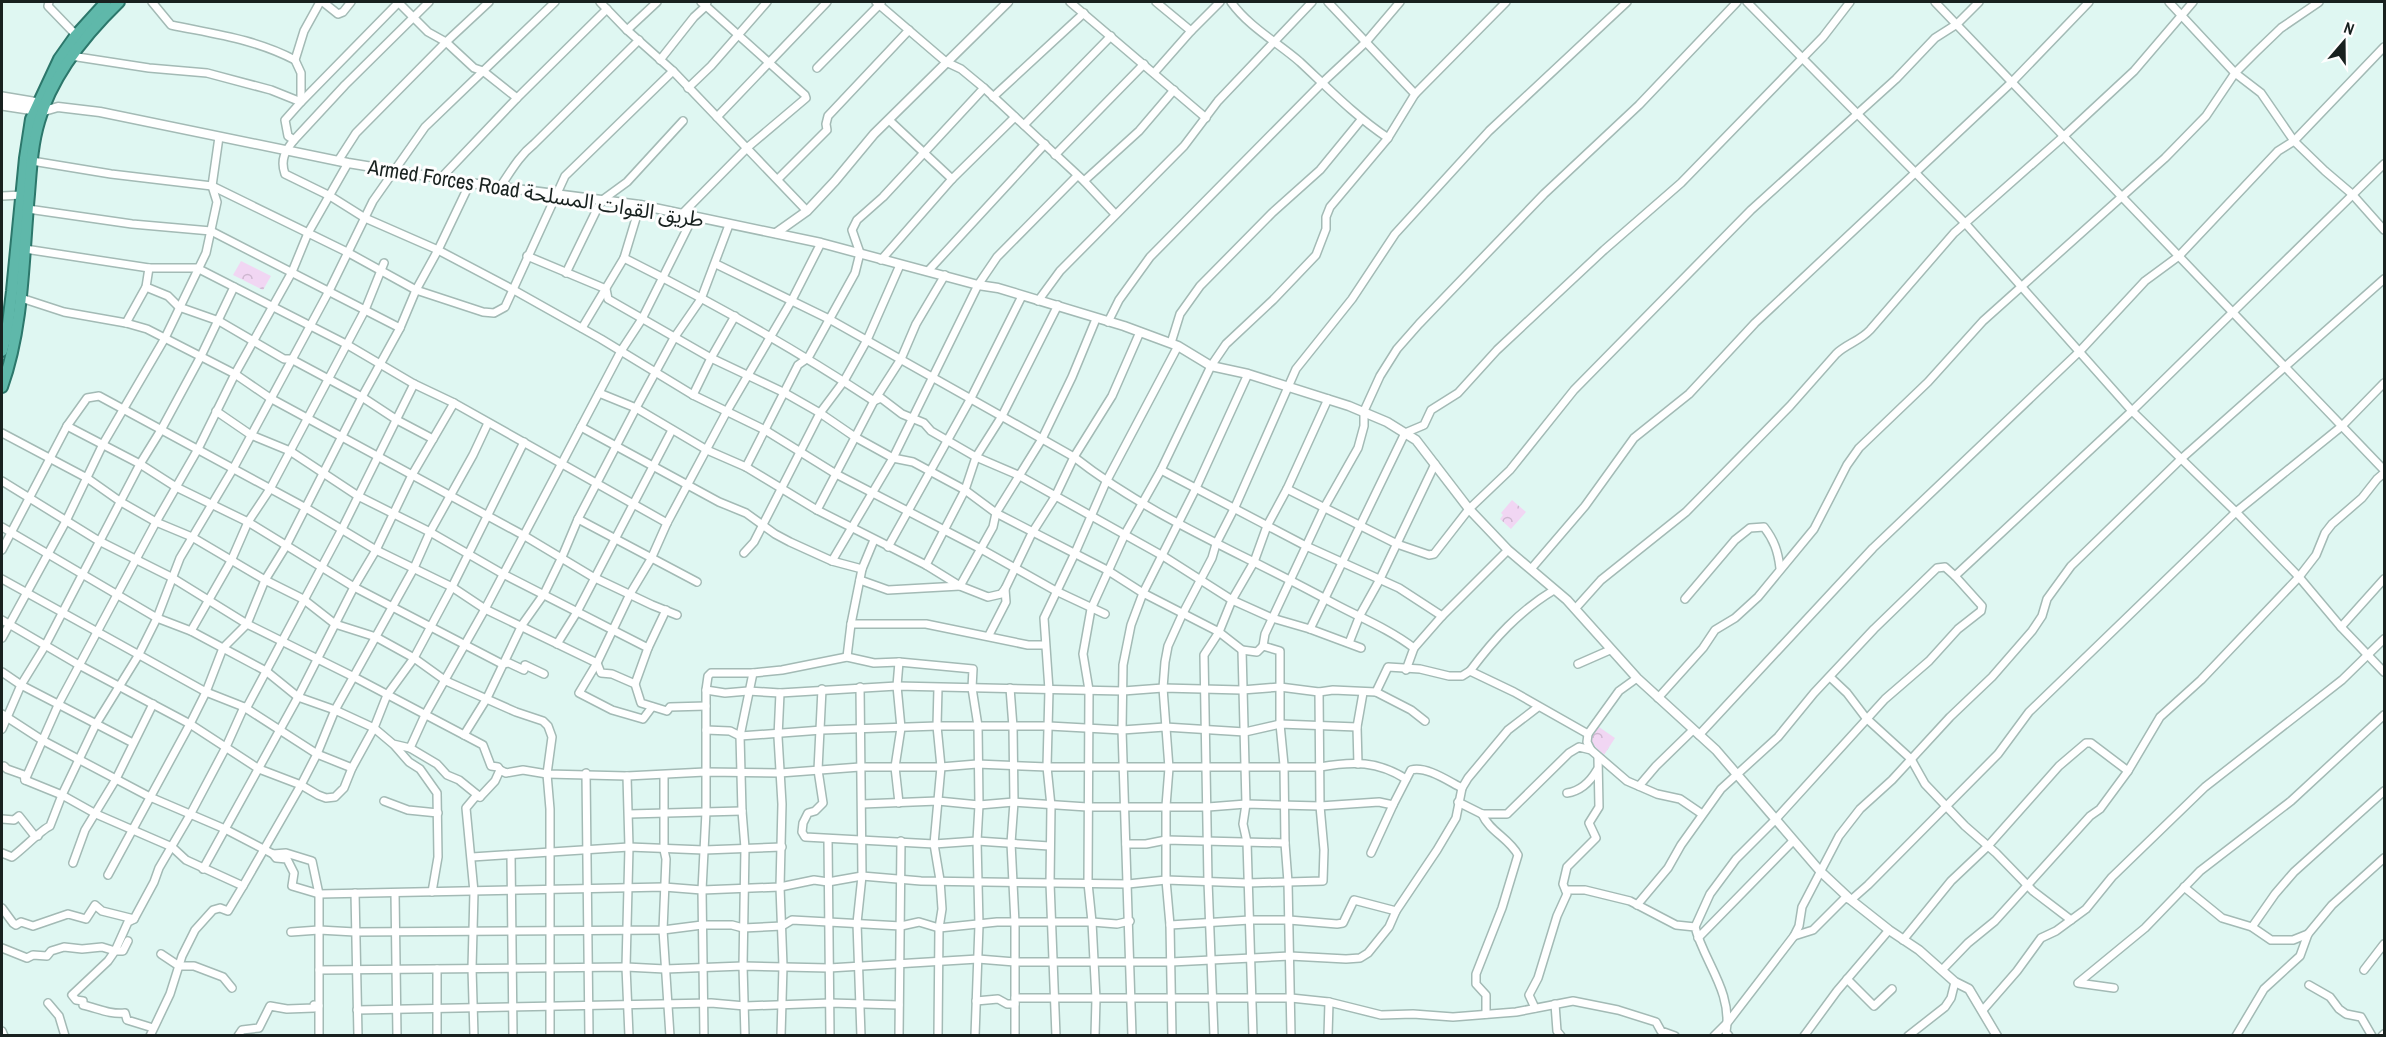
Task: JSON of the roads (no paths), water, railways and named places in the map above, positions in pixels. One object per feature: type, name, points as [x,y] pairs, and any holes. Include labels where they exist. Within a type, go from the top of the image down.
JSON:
[{"type":"highway","points":[[2,387],[16,332],[12,293],[26,249],[32,161],[39,121],[58,59],[106,2]]},
{"type":"highway","points":[[2,351],[12,293],[31,119],[44,107],[72,56],[119,2]]},
{"type":"main road","points":[[2,97],[44,107]]},
{"type":"main road","points":[[2,105],[44,107]]},
{"type":"street","points":[[49,2],[48,6],[55,16],[76,35]]},
{"type":"street","points":[[152,2],[171,25],[245,39],[273,48],[295,60],[301,73],[301,102]]},
{"type":"street","points":[[295,60],[304,31],[321,2],[338,14],[344,12],[351,2]]},
{"type":"street","points":[[294,140],[288,136],[285,120],[398,2],[428,32],[446,42],[474,68],[483,70],[517,98]]},
{"type":"street","points":[[429,2],[294,140],[286,150],[283,162],[285,174],[330,196],[365,218],[438,250],[512,289],[693,395],[765,430],[836,474],[981,549],[1056,591],[1106,614]]},
{"type":"street","points":[[338,161],[356,133],[489,2]]},
{"type":"street","points":[[2,853],[12,857],[42,830],[50,826],[62,795],[96,724],[138,656],[157,618],[171,576],[233,469],[365,218],[393,170],[425,127],[555,2]]},
{"type":"street","points":[[600,2],[627,30],[674,71],[807,211]]},
{"type":"street","points":[[627,30],[657,2]]},
{"type":"street","points":[[688,88],[766,2]]},
{"type":"street","points":[[717,117],[827,2]]},
{"type":"street","points":[[776,233],[807,211],[835,182],[874,134],[1008,2]]},
{"type":"street","points":[[1070,2],[1206,118]]},
{"type":"street","points":[[1156,2],[1191,31]]},
{"type":"street","points":[[1154,73],[1220,2]]},
{"type":"street","points":[[1231,2],[1251,23],[1299,62],[1361,120],[1388,138]]},
{"type":"street","points":[[1038,301],[1060,271],[1184,146],[1218,101],[1312,2]]},
{"type":"street","points":[[1328,2],[1415,94]]},
{"type":"street","points":[[1108,322],[1119,300],[1150,257],[1322,83],[1366,42],[1400,2]]},
{"type":"street","points":[[1095,1035],[1096,999],[1088,883],[1087,728],[1089,690],[1083,654],[1091,609],[1125,534],[1161,470],[1211,366],[1226,344],[1316,255],[1326,229],[1326,217],[1330,207],[1388,138],[1415,94],[1506,2]]},
{"type":"street","points":[[1172,1035],[1170,925],[1166,880],[1166,806],[1169,768],[1163,688],[1168,646],[1212,558],[1216,544],[1235,507],[1296,369],[1352,299],[1395,234],[1489,131],[1627,2]]},
{"type":"street","points":[[606,290],[608,299],[674,338],[785,393],[855,437],[894,458],[913,462],[931,471],[965,490],[996,513],[1107,570],[1182,615],[1219,632],[1242,650],[1257,652],[1263,646],[1272,618],[1324,508],[1358,448],[1364,426],[1364,411],[1388,362],[1419,324],[1544,194],[1639,105],[1737,2]]},
{"type":"street","points":[[1746,2],[1965,223],[2132,411],[2236,512],[2299,578],[2367,656],[2385,672]]},
{"type":"street","points":[[1310,629],[1362,526],[1405,433],[1424,425],[1431,410],[1458,393],[1497,350],[1604,250],[1674,190],[1823,37],[1850,2]]},
{"type":"street","points":[[1935,2],[2385,471],[2362,498],[2332,524],[2325,533],[2316,555],[2299,578],[2201,680],[2160,717],[2128,771],[2100,810],[2090,816],[1995,921],[1968,943],[1942,970]]},
{"type":"street","points":[[1287,489],[1397,544],[1429,555],[1434,554],[1469,509],[1510,470],[1574,390],[1751,210],[1896,79],[1935,38],[1957,24],[1979,2]]},
{"type":"street","points":[[1531,569],[1585,506],[1634,438],[1689,394],[1755,323],[2012,82],[2089,2]]},
{"type":"street","points":[[2169,2],[2235,73],[2260,93],[2294,141],[2352,194],[2385,230]]},
{"type":"street","points":[[1575,609],[1601,580],[1686,512],[1790,406],[1843,347],[1862,338],[1870,330],[1942,245],[2134,71],[2193,2]]},
{"type":"street","points":[[1658,698],[1703,648],[1715,630],[1735,618],[1758,597],[1779,568],[1814,529],[1847,465],[1859,448],[1928,382],[1983,321],[2165,158],[2206,116],[2235,73],[2281,28],[2319,2]]},
{"type":"street","points":[[660,60],[705,3],[806,95],[806,100],[748,147],[682,214]]},
{"type":"street","points":[[817,68],[880,3],[946,62],[961,69],[984,88],[1084,181],[1115,214]]},
{"type":"street","points":[[441,178],[517,98],[607,9]]},
{"type":"street","points":[[993,97],[1084,13]]},
{"type":"street","points":[[778,179],[827,130],[828,116],[909,30]]},
{"type":"street","points":[[1024,125],[1111,36]]},
{"type":"street","points":[[500,187],[520,156],[639,40]]},
{"type":"street","points":[[1639,786],[1656,766],[1696,732],[1831,596],[1874,548],[2080,351],[2145,281],[2180,256],[2278,152],[2294,141],[2385,47]]},
{"type":"street","points":[[72,56],[149,68],[207,73],[272,90],[301,102]]},
{"type":"street","points":[[1055,155],[1144,64]]},
{"type":"street","points":[[32,161],[111,174],[212,186],[382,267],[416,290],[474,310],[494,313],[505,307],[565,176],[674,71]]},
{"type":"street","points":[[746,467],[798,365],[808,358],[855,273],[860,253],[852,230],[857,220],[883,197],[984,88]]},
{"type":"street","points":[[1084,181],[1139,131],[1174,90]]},
{"type":"street","name":"Armed Forces Road طريق القوات المسلحة","points":[[44,107],[109,114],[348,163],[470,183],[640,205],[820,243],[1058,305],[1174,345],[1211,366],[1248,374],[1364,411],[1396,427],[1422,446],[1469,509],[1508,550],[1575,609],[1636,678],[1737,773],[1820,871],[1851,900],[1955,982],[1969,988],[1997,1035]]},
{"type":"street","points":[[881,260],[952,180],[1015,117]]},
{"type":"street","points":[[889,120],[952,180]]},
{"type":"street","points":[[1056,1035],[1049,846],[1051,806],[1047,768],[1050,726],[1049,690],[1044,618],[1106,482],[1174,345],[1180,314],[1200,286],[1272,213],[1320,170],[1361,120]]},
{"type":"street","points":[[566,273],[601,201],[627,182],[683,121]]},
{"type":"street","points":[[2,639],[66,521],[103,444],[165,338],[209,245],[216,202],[212,186],[219,137]]},
{"type":"street","points":[[928,271],[1045,144]]},
{"type":"street","points":[[25,780],[59,703],[198,449],[235,374],[292,272],[308,233],[348,163]]},
{"type":"street","points":[[1955,576],[2132,411],[2385,164]]},
{"type":"street","points":[[832,561],[894,458],[978,285],[997,257],[1077,176]]},
{"type":"street","points":[[108,875],[134,831],[190,724],[206,692],[223,648],[247,624],[266,580],[400,328],[416,290],[470,183]]},
{"type":"street","points":[[2,196],[22,195]]},
{"type":"street","points":[[582,328],[624,258],[640,205]]},
{"type":"street","points":[[28,209],[132,224],[211,231],[400,328]]},
{"type":"street","points":[[410,748],[425,715],[486,609],[621,351],[642,319],[693,217]]},
{"type":"street","points":[[464,735],[487,698],[522,625],[544,594],[596,483],[674,338],[701,299],[729,225]]},
{"type":"street","points":[[652,707],[643,719],[612,710],[579,693],[597,663],[630,594],[651,559],[667,523],[727,411],[792,300],[820,243]]},
{"type":"street","points":[[26,249],[149,268],[197,268],[346,344],[414,384],[524,442],[667,523]]},
{"type":"street","points":[[527,256],[606,290]]},
{"type":"street","points":[[624,258],[770,336],[874,401]]},
{"type":"street","points":[[716,264],[829,319],[1074,457],[1106,482],[1178,524],[1360,615],[1390,631],[1414,648]]},
{"type":"street","points":[[744,554],[754,542],[820,413],[844,381],[867,340],[900,265]]},
{"type":"street","points":[[191,631],[231,561],[248,522],[270,489],[365,310],[382,267]]},
{"type":"street","points":[[126,322],[146,286],[149,268]]},
{"type":"street","points":[[817,510],[874,401],[900,359],[916,324],[945,275]]},
{"type":"street","points":[[1714,1035],[1728,1022],[1794,936],[1799,926],[1802,908],[1839,836],[1860,810],[1992,677],[2032,631],[2042,616],[2047,599],[2071,566],[2181,459],[2385,279]]},
{"type":"street","points":[[146,286],[168,296],[179,307],[219,321],[284,359],[291,359],[433,439]]},
{"type":"street","points":[[2,729],[5,716],[21,685],[45,646],[140,464],[201,356],[234,287]]},
{"type":"street","points":[[12,293],[64,312],[126,322],[165,338],[235,374],[270,398],[523,535],[593,577],[677,615]]},
{"type":"street","points":[[888,547],[971,398],[1022,296]]},
{"type":"street","points":[[926,565],[965,490],[976,457],[1002,416],[1058,305]]},
{"type":"street","points":[[693,395],[735,316]]},
{"type":"street","points":[[960,586],[993,527],[996,513],[1042,439],[1072,377],[1096,319]]},
{"type":"street","points":[[599,393],[636,408],[707,450],[746,467],[817,510],[926,565],[960,586],[988,597],[1001,594],[1005,590],[1032,533],[1054,497],[1074,457],[1112,396],[1140,332]]},
{"type":"street","points":[[1132,1035],[1122,730],[1123,665],[1131,625],[1143,593],[1196,488],[1248,374]]},
{"type":"street","points":[[1794,936],[1813,930],[1845,898],[1851,900],[1998,754],[2029,712],[2236,512],[2342,426],[2385,383]]},
{"type":"street","points":[[414,384],[342,529],[247,706],[244,707],[226,747],[159,868],[134,919],[128,922],[108,961],[72,996],[76,1000],[83,1001],[83,1005],[110,1013],[125,1013],[127,1020],[152,1031],[198,926],[213,910],[220,908],[228,911],[301,785],[335,710],[414,568],[430,532],[488,423]]},
{"type":"street","points":[[2,550],[67,426],[87,398],[99,396],[306,508],[376,550],[452,587],[486,609],[597,663],[601,673],[612,674],[635,684]]},
{"type":"street","points":[[874,401],[881,398],[903,414],[924,423],[931,431],[976,457],[1018,476],[1125,534],[1200,578],[1232,600],[1272,618],[1361,648]]},
{"type":"street","points":[[1214,1035],[1204,729],[1204,655],[1219,632],[1232,600],[1254,562],[1267,526],[1287,489],[1328,399]]},
{"type":"street","points":[[203,869],[376,550],[412,475],[454,404]]},
{"type":"street","points":[[216,411],[251,435],[290,451],[358,496],[648,648]]},
{"type":"street","points":[[67,426],[140,464],[176,487],[248,522],[354,587],[430,628],[502,664],[509,663],[524,670],[525,665],[544,674]]},
{"type":"street","points":[[581,427],[688,486],[746,513],[782,538],[832,561],[861,569]]},
{"type":"street","points":[[557,644],[577,612],[593,577],[672,430]]},
{"type":"street","points":[[2,433],[87,478],[121,502],[156,522],[192,537],[231,561],[303,599],[335,624],[376,637],[414,658],[446,681],[516,712],[543,721],[548,726],[552,737],[548,774],[550,1035]]},
{"type":"street","points":[[2,620],[79,665],[190,724],[259,769],[301,785],[326,798],[335,797],[344,788],[374,728],[387,695],[414,658],[452,587],[524,442]]},
{"type":"street","points":[[1349,644],[1360,615],[1379,581],[1435,464]]},
{"type":"street","points":[[1161,470],[1306,546],[1379,581],[1399,588],[1442,616]]},
{"type":"street","points":[[2,481],[99,541],[171,576],[247,624],[483,745],[491,766],[498,767],[506,773],[523,770],[548,774],[664,776],[705,772],[780,773],[860,767],[941,767],[977,764],[1047,768],[1284,765],[1320,767],[1338,764],[1378,765],[1389,768],[1406,779]]},
{"type":"street","points":[[578,519],[697,582]]},
{"type":"street","points":[[2,527],[157,618],[191,631],[266,671],[298,697],[335,710],[374,728],[393,744],[437,793],[438,857],[432,892]]},
{"type":"street","points":[[1685,599],[1735,540],[1750,528],[1764,527],[1773,538],[1778,552],[1779,568]]},
{"type":"street","points":[[847,657],[861,569],[874,540]]},
{"type":"street","points":[[1406,670],[1414,648],[1442,616],[1508,550]]},
{"type":"street","points":[[1637,905],[1668,868],[1702,814],[1721,789],[1778,737],[1874,629],[1937,568],[1945,567],[1955,576],[1983,609],[1866,718],[1775,820],[1727,869],[1710,894],[1695,927],[1717,978],[1727,1010],[1726,1032],[1730,1035]]},
{"type":"street","points":[[2,579],[206,692],[244,707],[317,754],[352,768]]},
{"type":"street","points":[[2341,627],[2385,579]]},
{"type":"street","points":[[860,580],[888,590],[960,586]]},
{"type":"street","points":[[989,635],[1006,602],[1005,590]]},
{"type":"street","points":[[1376,692],[1389,667],[1406,670],[1420,669],[1449,676],[1462,676],[1470,671],[1511,622],[1537,600],[1554,590]]},
{"type":"street","points":[[666,610],[648,648],[635,684],[641,703],[667,711],[670,706],[706,706]]},
{"type":"street","points":[[851,624],[926,624],[989,635],[1028,645],[1045,645]]},
{"type":"street","points":[[1983,1010],[2017,971],[2041,938],[2056,931],[2086,909],[2112,878],[2205,788],[2342,680],[2385,639]]},
{"type":"street","points":[[1263,646],[1280,651],[1280,724],[1284,765],[1285,843],[1290,920],[1291,1035]]},
{"type":"street","points":[[1242,650],[1246,804],[1243,824],[1247,842],[1252,1035]]},
{"type":"street","points":[[1578,664],[1610,650]]},
{"type":"street","points":[[704,1035],[702,890],[706,812],[708,676],[711,673],[782,670],[847,657],[874,663],[899,662],[973,669],[972,688],[978,726],[977,841],[980,925],[975,1035]]},
{"type":"street","points":[[899,662],[897,686],[902,728],[895,767],[899,803]]},
{"type":"street","points":[[1470,671],[1514,692],[1588,734]]},
{"type":"street","points":[[2,672],[21,685],[133,743]]},
{"type":"street","points":[[745,1035],[743,887],[745,848],[740,736],[753,673]]},
{"type":"street","points":[[1830,676],[1847,693],[1866,718],[1911,759],[1925,784],[1946,806],[2027,885],[2071,920]]},
{"type":"street","points":[[1636,678],[1620,691],[1588,734],[1587,742],[1598,758],[1617,770],[1627,781],[1657,794],[1680,799],[1702,814]]},
{"type":"street","points":[[706,690],[725,693],[748,691],[780,693],[897,686],[1123,691],[1163,688],[1242,690],[1280,687],[1319,692],[1333,690],[1376,692],[1410,710],[1425,721]]},
{"type":"street","points":[[860,687],[862,876],[857,923],[861,1035]]},
{"type":"street","points":[[938,688],[937,726],[941,767],[934,844],[942,909],[939,928],[938,1035]]},
{"type":"street","points":[[1010,688],[1013,727],[1014,802],[1011,843],[1015,922],[1015,1035]]},
{"type":"street","points":[[822,689],[822,730],[818,770],[823,803],[815,812],[808,813],[802,823],[802,832],[806,837],[934,844],[977,841],[1049,846]]},
{"type":"street","points":[[5,716],[42,740],[150,797],[225,829],[265,849],[276,858],[287,859],[294,873],[292,886],[319,894],[664,887],[702,890],[780,887],[814,880],[828,882],[862,876],[901,880],[1128,884],[1166,880],[1323,882],[1319,692]]},
{"type":"street","points":[[780,693],[782,847],[780,887],[783,966],[781,1035]]},
{"type":"street","points":[[1358,765],[1357,727],[1363,693]]},
{"type":"street","points":[[73,863],[85,830],[116,779],[153,704]]},
{"type":"street","points":[[319,970],[588,967],[665,969],[704,966],[829,968],[978,959],[1015,962],[1130,960],[1171,962],[1290,956],[1360,958],[1379,941],[1456,818],[1462,788],[1491,749],[1509,730],[1538,707]]},
{"type":"street","points":[[2114,988],[2078,983],[2145,928],[2184,887],[2222,854],[2291,801],[2385,715]]},
{"type":"street","points":[[706,730],[730,731],[740,736],[822,730],[937,726],[1050,726],[1122,730],[1165,727],[1245,732],[1280,724],[1357,727]]},
{"type":"street","points":[[1903,940],[1951,881],[1988,846],[2059,766],[2086,743],[2091,743],[2128,771]]},
{"type":"street","points":[[393,744],[410,748],[437,764],[447,775],[459,780],[480,797]]},
{"type":"street","points":[[1458,802],[1482,814],[1507,814],[1569,753],[1579,747],[1591,750]]},
{"type":"street","points":[[1535,1008],[1529,995],[1538,978],[1557,916],[1566,896],[1563,884],[1567,867],[1596,838],[1589,823],[1599,807],[1598,758]]},
{"type":"street","points":[[2,767],[24,775],[25,780],[62,795],[96,814],[172,846],[186,860],[243,886]]},
{"type":"street","points":[[1371,854],[1411,770],[1415,768],[1426,771],[1462,788]]},
{"type":"street","points":[[1567,793],[1577,792],[1592,779],[1598,768]]},
{"type":"street","points":[[474,1035],[472,968],[474,892],[466,808],[470,801],[476,796],[480,797],[495,781],[500,770]]},
{"type":"street","points":[[586,773],[589,1035]]},
{"type":"street","points":[[627,776],[629,847],[626,967],[629,1035]]},
{"type":"street","points":[[664,776],[666,859],[663,930],[670,1035]]},
{"type":"street","points":[[2252,927],[2294,872],[2385,791]]},
{"type":"street","points":[[384,801],[408,810],[438,813]]},
{"type":"street","points":[[862,804],[938,801],[979,805],[1014,802],[1087,807],[1208,807],[1246,804],[1320,806],[1379,802],[1393,805]]},
{"type":"street","points":[[628,814],[742,811]]},
{"type":"street","points":[[1482,814],[1487,824],[1515,849],[1518,855],[1502,908],[1476,974],[1476,984],[1486,995],[1485,1014]]},
{"type":"street","points":[[2,819],[14,820],[19,816],[34,835],[38,836]]},
{"type":"street","points":[[828,840],[830,1035]]},
{"type":"street","points":[[1126,844],[1146,844],[1166,840],[1285,843]]},
{"type":"street","points":[[899,1035],[901,841]]},
{"type":"street","points":[[1698,938],[1793,841]]},
{"type":"street","points":[[472,857],[629,847],[704,850],[782,847]]},
{"type":"street","points":[[273,854],[286,853],[312,861],[319,894],[319,1035]]},
{"type":"street","points":[[511,855],[513,1035]]},
{"type":"street","points":[[2236,1035],[2264,989],[2300,956],[2308,934],[2332,905],[2385,858]]},
{"type":"street","points":[[2184,887],[2222,918],[2252,927],[2276,941],[2293,940],[2308,934]]},
{"type":"street","points":[[1566,890],[1585,890],[1630,901],[1676,925],[1695,927]]},
{"type":"street","points":[[355,893],[358,1035]]},
{"type":"street","points":[[395,893],[396,1035]]},
{"type":"street","points":[[1170,925],[1250,920],[1290,920],[1315,924],[1343,923],[1354,900],[1396,911]]},
{"type":"street","points":[[2,908],[12,923],[16,925],[21,922],[33,926],[68,914],[87,919],[95,905],[102,911],[134,919]]},
{"type":"street","points":[[291,932],[319,930],[355,932],[663,930],[702,925],[732,925],[743,928],[782,926],[792,920],[829,924],[901,926],[919,922],[939,928],[998,922],[1052,921],[1117,924],[1130,921]]},
{"type":"street","points":[[1804,1035],[1847,979],[1889,930]]},
{"type":"street","points":[[2,948],[27,958],[33,955],[47,956],[51,951],[64,947],[82,949],[102,947],[123,951],[128,941]]},
{"type":"street","points":[[2364,970],[2385,945]]},
{"type":"street","points":[[160,954],[179,966],[194,966],[215,973],[223,977],[232,988]]},
{"type":"street","points":[[437,969],[437,1035]]},
{"type":"street","points":[[1847,979],[1874,1006],[1892,989]]},
{"type":"street","points":[[1908,1035],[1945,1007],[1951,998],[1955,982]]},
{"type":"street","points":[[2309,984],[2330,996],[2339,1009],[2346,1014],[2361,1017],[2372,1035]]},
{"type":"street","points":[[976,1001],[998,999],[1007,1004],[1015,1001],[1054,998],[1291,998],[1329,1002],[1381,1015],[1413,1014],[1453,1017],[1516,1012],[1573,1001],[1617,1010],[1656,1022],[1661,1031],[1675,1035]]},
{"type":"street","points":[[1328,1035],[1329,1002]]},
{"type":"street","points":[[48,1003],[59,1016],[65,1035]]},
{"type":"street","points":[[357,1010],[705,1004],[899,1005]]},
{"type":"street","points":[[1555,1004],[1557,1031],[1561,1035]]},
{"type":"street","points":[[238,1035],[242,1030],[259,1028],[270,1006],[294,1009],[319,1006]]},
{"type":"street","points":[[2,1031],[4,1035]]}]
